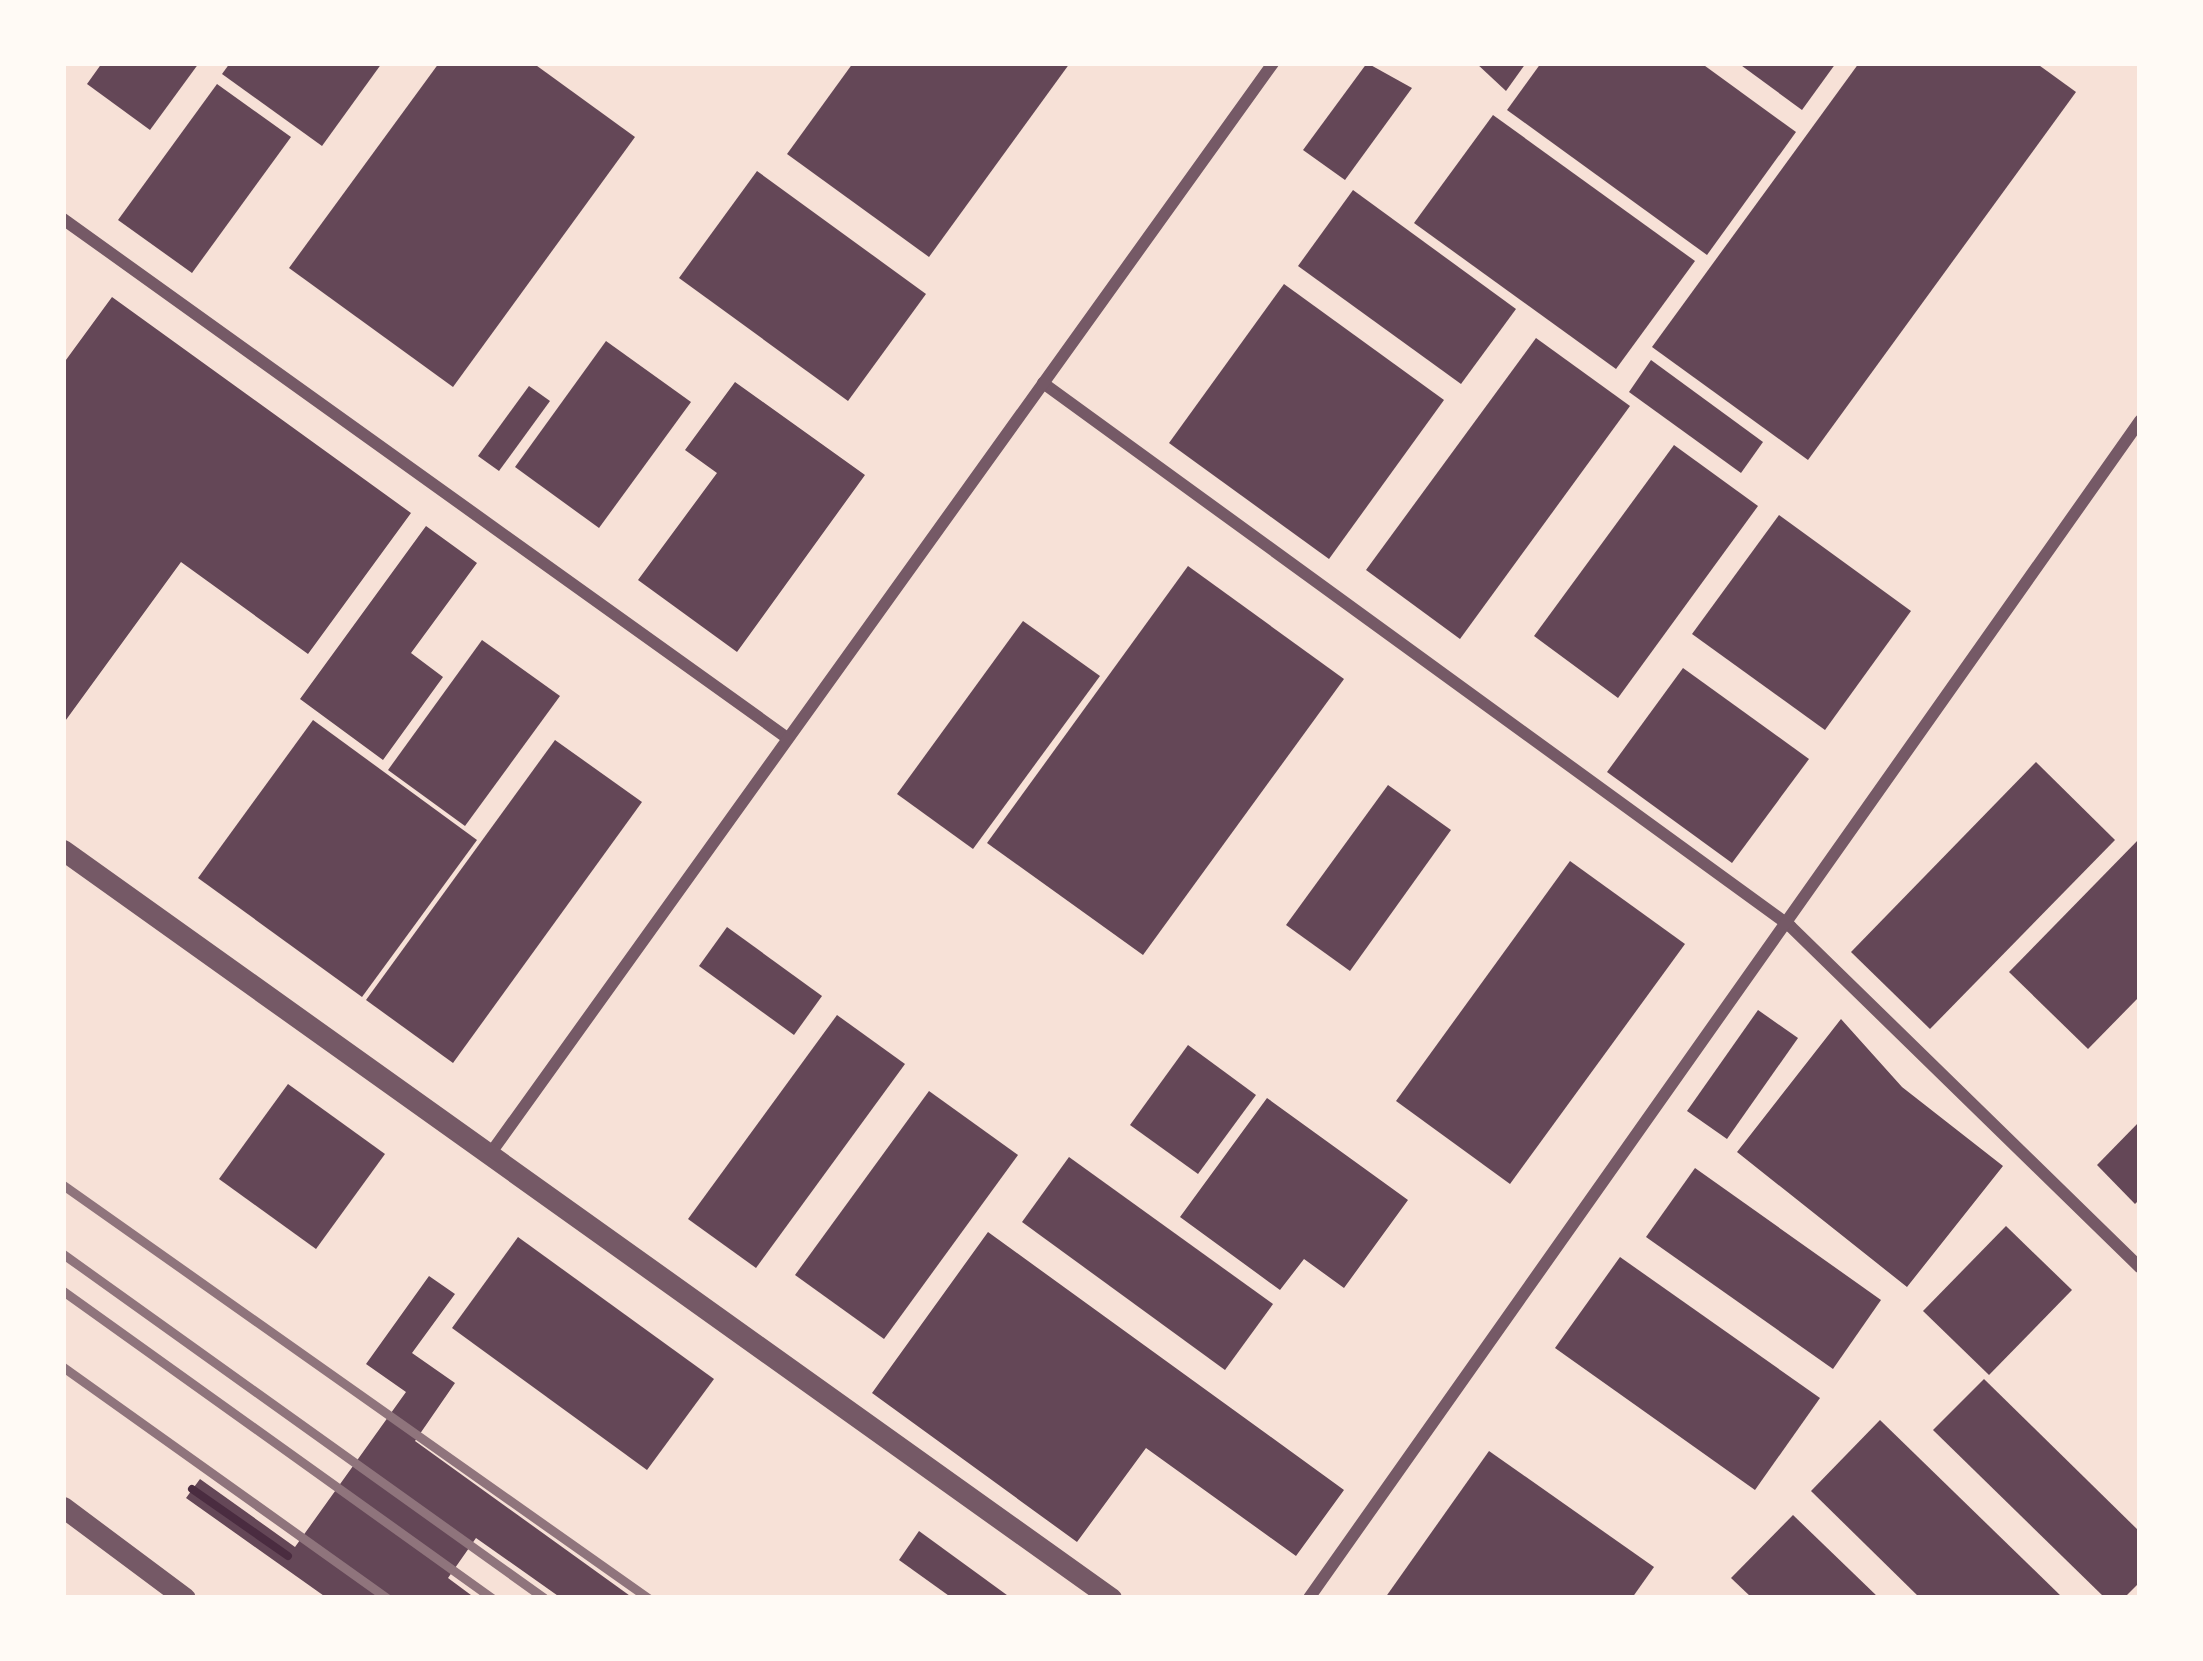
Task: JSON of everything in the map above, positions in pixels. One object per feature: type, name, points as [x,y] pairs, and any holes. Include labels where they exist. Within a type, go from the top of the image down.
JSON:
[{"type":"street","points":[[490,1154],[1273,63]]},
{"type":"street","points":[[63,219],[786,737]]},
{"type":"street","points":[[1043,383],[1790,926],[2140,1267]]},
{"type":"street","points":[[1309,1598],[1790,926],[2140,421]]},
{"type":"street","points":[[63,850],[1111,1598]]},
{"type":"street","points":[[63,1508],[185,1598]]},
{"type":"path","points":[[193,1489],[288,1556]]},
{"type":"building","points":[[102,63],[199,63],[150,130],[87,84]]},
{"type":"building","points":[[230,63],[382,63],[322,146],[222,74]]},
{"type":"building","points":[[439,63],[533,63],[635,137],[453,387],[289,268]]},
{"type":"building","points":[[853,63],[1070,63],[929,257],[787,154]]},
{"type":"building","points":[[1367,63],[1412,88],[1345,180],[1303,150]]},
{"type":"building","points":[[1476,63],[1526,63],[1506,91]]},
{"type":"building","points":[[1541,63],[1701,63],[1796,132],[1707,255],[1507,110]]},
{"type":"building","points":[[1738,63],[1836,63],[1802,110]]},
{"type":"building","points":[[1859,63],[2036,63],[2076,92],[1808,460],[1652,347]]},
{"type":"building","points":[[217,84],[291,137],[192,273],[118,220]]},
{"type":"building","points":[[1493,115],[1695,261],[1616,369],[1414,223]]},
{"type":"building","points":[[757,171],[926,294],[848,401],[679,278]]},
{"type":"building","points":[[1353,190],[1516,309],[1461,384],[1298,266]]},
{"type":"building","points":[[1284,284],[1444,400],[1329,559],[1169,443]]},
{"type":"building","points":[[112,297],[411,513],[308,654],[181,562],[63,724],[63,364]]},
{"type":"building","points":[[1536,338],[1630,406],[1460,639],[1366,570]]},
{"type":"building","points":[[606,341],[691,402],[599,528],[515,467]]},
{"type":"building","points":[[1651,360],[1763,442],[1741,473],[1629,392]]},
{"type":"building","points":[[735,382],[865,475],[737,652],[638,580],[717,473],[685,450]]},
{"type":"building","points":[[529,386],[550,401],[499,471],[478,456]]},
{"type":"building","points":[[1674,445],[1758,506],[1618,698],[1534,636]]},
{"type":"building","points":[[1779,515],[1911,611],[1825,730],[1692,634]]},
{"type":"building","points":[[426,526],[477,563],[411,653],[443,677],[383,760],[300,699]]},
{"type":"building","points":[[1188,566],[1344,679],[1143,955],[987,843]]},
{"type":"building","points":[[1023,621],[1100,676],[973,849],[897,794]]},
{"type":"building","points":[[482,640],[560,696],[465,826],[388,770]]},
{"type":"building","points":[[1683,668],[1809,759],[1732,863],[1607,772]]},
{"type":"building","points":[[313,720],[477,840],[362,997],[198,878]]},
{"type":"building","points":[[555,740],[642,802],[453,1063],[366,1000]]},
{"type":"building","points":[[2036,762],[2115,840],[1930,1029],[1851,952]]},
{"type":"building","points":[[1388,785],[1451,830],[1350,971],[1286,925]]},
{"type":"building","points":[[2140,838],[2140,996],[2088,1049],[2009,972]]},
{"type":"building","points":[[1570,861],[1685,944],[1510,1184],[1396,1101]]},
{"type":"building","points":[[727,927],[822,996],[794,1035],[699,966]]},
{"type":"building","points":[[1758,1010],[1798,1038],[1727,1139],[1687,1111]]},
{"type":"building","points":[[837,1015],[905,1064],[756,1268],[688,1219]]},
{"type":"building","points":[[1841,1019],[1902,1087],[2003,1166],[1907,1287],[1737,1152]]},
{"type":"building","points":[[1188,1045],[1256,1095],[1198,1174],[1130,1125]]},
{"type":"building","points":[[288,1084],[385,1154],[316,1249],[219,1179]]},
{"type":"building","points":[[929,1091],[1018,1155],[884,1339],[795,1275]]},
{"type":"building","points":[[1267,1098],[1408,1200],[1344,1288],[1304,1259],[1280,1290],[1180,1217]]},
{"type":"building","points":[[2140,1121],[2140,1199],[2135,1204],[2097,1165]]},
{"type":"building","points":[[1069,1157],[1273,1304],[1225,1370],[1022,1222]]},
{"type":"building","points":[[1695,1168],[1881,1300],[1833,1369],[1646,1237]]},
{"type":"building","points":[[2006,1226],[2072,1290],[1989,1375],[1923,1311]]},
{"type":"building","points":[[988,1232],[1344,1490],[1296,1556],[1146,1448],[1077,1542],[872,1393]]},
{"type":"building","points":[[518,1237],[714,1379],[647,1470],[452,1328]]},
{"type":"building","points":[[1620,1257],[1820,1398],[1755,1490],[1555,1348]]},
{"type":"building","points":[[429,1276],[455,1294],[412,1353],[455,1383],[415,1441],[633,1598],[561,1598],[476,1538],[448,1578],[475,1598],[327,1598],[186,1498],[200,1479],[295,1547],[406,1392],[366,1364]]},
{"type":"building","points":[[1984,1379],[2140,1532],[2140,1582],[2124,1598],[2105,1598],[1933,1430]]},
{"type":"building","points":[[1880,1420],[2063,1598],[1920,1598],[1811,1491]]},
{"type":"building","points":[[1489,1451],[1654,1567],[1632,1598],[1385,1598]]},
{"type":"building","points":[[1793,1515],[1879,1598],[1752,1598],[1731,1578]]},
{"type":"building","points":[[919,1531],[1011,1598],[952,1598],[899,1560]]},
{"type":"railway","points":[[63,1185],[648,1598]]},
{"type":"railway","points":[[63,1254],[544,1598]]},
{"type":"railway","points":[[63,1291],[492,1598]]},
{"type":"railway","points":[[63,1367],[387,1598]]}]
